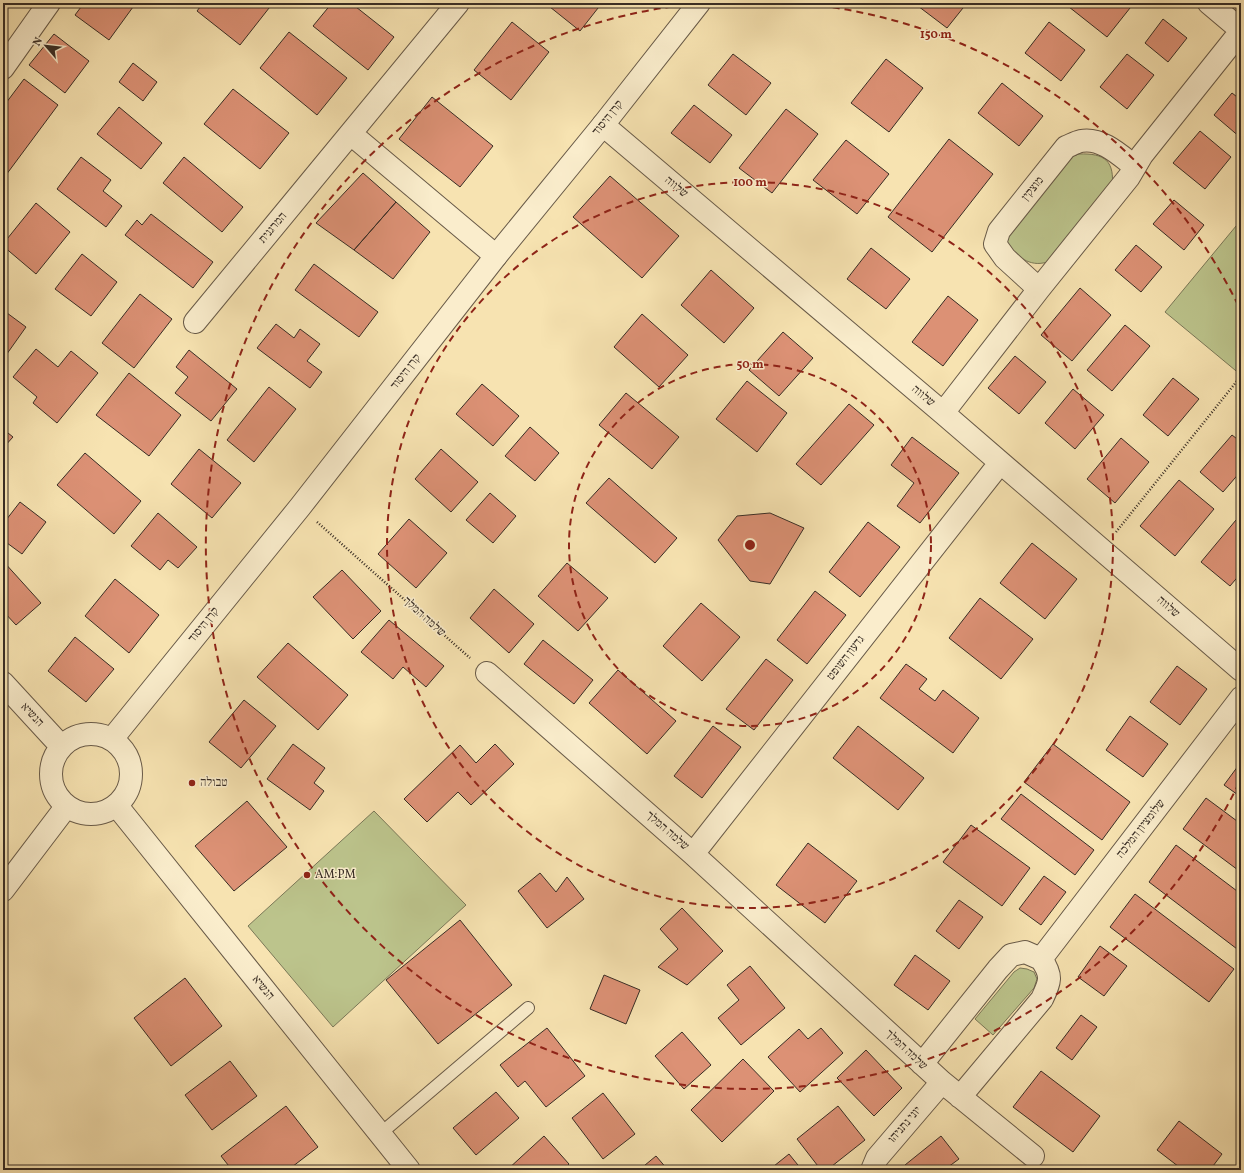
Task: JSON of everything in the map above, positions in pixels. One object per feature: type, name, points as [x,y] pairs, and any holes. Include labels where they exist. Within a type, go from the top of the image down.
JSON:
[{"type":"street","points":[[3,68],[49,3]]},
{"type":"street","name":"המרגנית","points":[[195,322],[458,3]]},
{"type":"street","name":"קרן היסוד","points":[[112,739],[300,507],[496,256],[603,125],[699,3]]},
{"type":"street","points":[[943,413],[1039,289],[1129,177],[1134,166],[1241,30],[1209,3]]},
{"type":"street","name":"שלווה","points":[[603,125],[943,413],[1241,670]]},
{"type":"street","points":[[351,134],[496,256]]},
{"type":"street","name":"מוצקין","points":[[1039,289],[1005,258],[995,244],[999,231],[1066,147],[1082,141],[1096,141],[1110,148],[1134,166]]},
{"type":"street","name":"גדעון השופט","points":[[693,854],[1000,462]]},
{"type":"street","name":"שלמה המלך","points":[[487,673],[693,854],[942,1082],[1033,1156]]},
{"type":"street","name":"הנשיא","points":[[3,683],[61,746]]},
{"type":"street","name":"שלומציון המלכה","points":[[1041,959],[1241,698]]},
{"type":"street","points":[[85,734],[99,734],[112,739],[126,754],[131,767],[131,781],[126,794],[117,806],[106,812],[93,815],[79,813],[66,807],[58,798],[52,786],[50,772],[53,758],[61,746],[71,739],[85,734]]},
{"type":"street","name":"הנשיא","points":[[117,806],[409,1170]]},
{"type":"street","points":[[3,890],[66,807]]},
{"type":"street","points":[[922,1064],[998,969],[1011,956],[1025,952],[1041,959],[1048,970],[1049,985],[1042,999],[960,1097]]},
{"type":"street","name":"יוני נתניהו","points":[[872,1170],[877,1158],[942,1082]]},
{"type":"lane","points":[[380,1134],[528,1008]]},
{"type":"path","points":[[1102,550],[1241,376]]},
{"type":"path","name":"שלמה המלך","points":[[300,507],[487,673]]},
{"type":"green space","points":[[1079,154],[1096,155],[1106,160],[1112,171],[1112,188],[1055,258],[1044,263],[1032,263],[1027,261],[1017,255],[1006,243],[1010,230],[1067,158]]},
{"type":"green space","points":[[1241,220],[1241,375],[1165,312]]},
{"type":"green space","points":[[374,811],[466,905],[333,1027],[248,926]]},
{"type":"green space","points":[[1020,968],[1034,972],[1037,979],[1034,988],[993,1035],[975,1019],[1014,972]]},
{"type":"building","points":[[84,3],[127,3],[133,7],[109,40],[75,15]]},
{"type":"building","points":[[203,3],[273,3],[240,45],[197,11]]},
{"type":"building","points":[[332,3],[351,3],[394,37],[368,70],[313,26]]},
{"type":"building","points":[[545,3],[602,3],[580,31]]},
{"type":"building","points":[[914,3],[967,3],[947,28]]},
{"type":"building","points":[[1064,3],[1134,3],[1107,37]]},
{"type":"building","points":[[1163,19],[1187,38],[1168,62],[1145,43]]},
{"type":"building","points":[[512,22],[549,52],[511,100],[474,70]]},
{"type":"building","points":[[1049,22],[1085,50],[1061,81],[1025,53]]},
{"type":"building","points":[[289,32],[347,78],[317,115],[260,68]]},
{"type":"building","points":[[54,34],[89,61],[65,93],[29,65]]},
{"type":"building","points":[[733,54],[771,83],[746,115],[708,85]]},
{"type":"building","points":[[1127,54],[1154,75],[1127,109],[1100,87]]},
{"type":"building","points":[[886,59],[923,88],[889,132],[851,103]]},
{"type":"building","points":[[133,63],[157,82],[143,101],[119,82]]},
{"type":"building","points":[[24,79],[58,105],[6,175],[3,173],[3,107]]},
{"type":"building","points":[[1002,83],[1043,116],[1019,146],[978,113]]},
{"type":"building","points":[[233,89],[289,133],[260,169],[204,124]]},
{"type":"building","points":[[1232,93],[1241,100],[1241,138],[1214,115]]},
{"type":"building","points":[[432,97],[493,146],[460,187],[399,139]]},
{"type":"building","points":[[694,105],[732,135],[710,163],[671,133]]},
{"type":"building","points":[[119,107],[162,143],[141,169],[97,134]]},
{"type":"building","points":[[786,109],[818,134],[772,193],[739,168]]},
{"type":"building","points":[[1200,131],[1231,157],[1205,189],[1173,163]]},
{"type":"building","points":[[949,139],[993,174],[932,252],[888,217]]},
{"type":"building","points":[[846,140],[889,174],[857,214],[813,180]]},
{"type":"building","points":[[81,157],[111,180],[103,191],[122,206],[106,227],[57,189]]},
{"type":"building","points":[[184,157],[243,207],[222,232],[163,183]]},
{"type":"building","points":[[363,173],[396,202],[354,250],[316,223]]},
{"type":"building","points":[[610,176],[679,236],[642,278],[573,217]]},
{"type":"building","points":[[1174,200],[1204,225],[1184,250],[1153,224]]},
{"type":"building","points":[[396,202],[430,232],[393,279],[354,250]]},
{"type":"building","points":[[36,203],[70,232],[36,274],[3,246],[3,244]]},
{"type":"building","points":[[151,214],[213,262],[193,288],[125,235],[137,220],[142,225]]},
{"type":"building","points":[[1136,245],[1162,267],[1141,292],[1115,270]]},
{"type":"building","points":[[871,248],[910,279],[886,309],[847,279]]},
{"type":"building","points":[[82,254],[117,282],[91,316],[55,289]]},
{"type":"building","points":[[314,264],[378,312],[359,337],[295,290]]},
{"type":"building","points":[[711,270],[754,308],[724,343],[681,305]]},
{"type":"building","points":[[1080,288],[1111,315],[1072,361],[1041,335]]},
{"type":"building","points":[[140,294],[172,319],[134,368],[102,343]]},
{"type":"building","points":[[948,296],[978,320],[943,366],[912,342]]},
{"type":"building","points":[[3,310],[26,327],[4,358],[3,357]]},
{"type":"building","points":[[642,314],[688,355],[659,387],[614,347]]},
{"type":"building","points":[[276,324],[294,338],[300,329],[320,344],[307,361],[322,372],[310,388],[257,348]]},
{"type":"building","points":[[1125,325],[1150,346],[1112,391],[1087,370]]},
{"type":"building","points":[[783,332],[813,358],[779,396],[749,370]]},
{"type":"building","points":[[36,349],[58,367],[71,351],[98,373],[57,423],[33,403],[37,397],[13,377]]},
{"type":"building","points":[[189,350],[237,389],[211,421],[175,393],[188,377],[176,367]]},
{"type":"building","points":[[1015,356],[1046,382],[1019,414],[988,388]]},
{"type":"building","points":[[129,373],[181,415],[149,456],[96,415]]},
{"type":"building","points":[[1173,378],[1199,399],[1168,436],[1143,415]]},
{"type":"building","points":[[747,381],[787,413],[757,452],[716,419]]},
{"type":"building","points":[[482,384],[519,416],[493,446],[456,414]]},
{"type":"building","points":[[269,387],[296,409],[254,462],[227,440]]},
{"type":"building","points":[[1073,389],[1104,415],[1075,449],[1045,423]]},
{"type":"building","points":[[626,393],[679,437],[652,469],[599,425]]},
{"type":"building","points":[[849,404],[874,425],[821,485],[796,464]]},
{"type":"building","points":[[530,427],[559,453],[535,481],[505,456]]},
{"type":"building","points":[[3,429],[13,437],[3,448]]},
{"type":"building","points":[[1232,435],[1241,442],[1241,471],[1223,492],[1200,472]]},
{"type":"building","points":[[912,437],[959,473],[920,523],[897,506],[914,483],[891,465]]},
{"type":"building","points":[[1121,438],[1149,462],[1115,503],[1087,479]]},
{"type":"building","points":[[199,449],[241,483],[212,518],[171,484]]},
{"type":"building","points":[[441,449],[478,482],[451,512],[415,479]]},
{"type":"building","points":[[85,453],[141,501],[114,534],[57,485]]},
{"type":"building","points":[[609,478],[677,538],[655,563],[586,503]]},
{"type":"building","points":[[1179,480],[1214,509],[1175,556],[1140,526]]},
{"type":"building","points":[[490,493],[516,516],[493,543],[466,520]]},
{"type":"building","points":[[20,502],[46,522],[22,554],[3,540],[3,524]]},
{"type":"building","points":[[158,513],[197,547],[178,568],[168,560],[160,570],[131,546]]},
{"type":"building","points":[[770,513],[804,528],[770,584],[750,581],[718,540],[737,516]]},
{"type":"building","points":[[409,519],[447,553],[416,588],[378,554]]},
{"type":"building","points":[[1236,520],[1241,524],[1241,573],[1230,586],[1201,562]]},
{"type":"building","points":[[868,522],[900,547],[860,597],[829,572]]},
{"type":"building","points":[[1032,543],[1077,579],[1045,619],[1000,583]]},
{"type":"building","points":[[3,561],[41,603],[16,625],[3,611]]},
{"type":"building","points":[[567,563],[608,598],[578,631],[538,596]]},
{"type":"building","points":[[342,570],[381,611],[353,639],[313,597]]},
{"type":"building","points":[[115,579],[159,615],[129,653],[85,616]]},
{"type":"building","points":[[494,589],[534,624],[509,653],[470,618]]},
{"type":"building","points":[[815,591],[846,615],[807,664],[777,640]]},
{"type":"building","points":[[980,598],[1033,639],[1001,679],[949,638]]},
{"type":"building","points":[[701,603],[740,637],[702,681],[663,646]]},
{"type":"building","points":[[389,620],[444,666],[426,687],[403,667],[393,679],[361,652]]},
{"type":"building","points":[[75,637],[114,669],[86,702],[48,671]]},
{"type":"building","points":[[543,640],[593,680],[574,704],[524,664]]},
{"type":"building","points":[[288,643],[348,695],[318,730],[257,677]]},
{"type":"building","points":[[766,659],[793,680],[754,730],[726,709]]},
{"type":"building","points":[[906,664],[927,679],[919,689],[935,701],[943,690],[979,718],[953,753],[880,698]]},
{"type":"building","points":[[1177,666],[1207,689],[1180,725],[1150,702]]},
{"type":"building","points":[[618,670],[676,721],[647,754],[589,703]]},
{"type":"building","points":[[244,700],[276,726],[241,768],[209,742]]},
{"type":"building","points":[[1130,716],[1168,744],[1143,777],[1106,750]]},
{"type":"building","points":[[713,726],[741,747],[702,798],[674,776]]},
{"type":"building","points":[[858,726],[924,778],[898,810],[833,758]]},
{"type":"building","points":[[293,744],[325,768],[314,783],[324,791],[310,810],[267,779]]},
{"type":"building","points":[[495,744],[514,764],[471,805],[458,792],[427,822],[404,799],[460,745],[476,763]]},
{"type":"building","points":[[1053,744],[1130,802],[1102,840],[1024,782]]},
{"type":"building","points":[[1241,762],[1241,797],[1224,785]]},
{"type":"building","points":[[1021,794],[1094,850],[1075,875],[1001,819]]},
{"type":"building","points":[[1206,798],[1241,824],[1241,867],[1238,870],[1183,829]]},
{"type":"building","points":[[247,801],[287,847],[234,891],[195,846]]},
{"type":"building","points":[[971,825],[1030,868],[1002,906],[943,862]]},
{"type":"building","points":[[808,843],[857,881],[825,923],[776,885]]},
{"type":"building","points":[[1176,845],[1241,894],[1241,952],[1149,882]]},
{"type":"building","points":[[540,873],[556,892],[567,877],[584,899],[547,928],[518,891]]},
{"type":"building","points":[[1044,876],[1066,892],[1041,925],[1019,909]]},
{"type":"building","points":[[1135,894],[1234,969],[1209,1002],[1110,927]]},
{"type":"building","points":[[959,900],[983,917],[959,949],[936,931]]},
{"type":"building","points":[[682,908],[723,951],[687,985],[658,967],[678,949],[660,929]]},
{"type":"building","points":[[460,920],[512,985],[438,1044],[386,980]]},
{"type":"building","points":[[1100,946],[1127,966],[1104,996],[1078,977]]},
{"type":"building","points":[[915,955],[950,981],[928,1010],[894,985]]},
{"type":"building","points":[[750,966],[785,1008],[741,1045],[718,1018],[739,1000],[727,985]]},
{"type":"building","points":[[604,975],[640,990],[626,1024],[590,1009]]},
{"type":"building","points":[[185,978],[222,1026],[171,1066],[134,1018]]},
{"type":"building","points":[[1081,1015],[1097,1027],[1072,1060],[1056,1048]]},
{"type":"building","points":[[547,1028],[585,1076],[546,1107],[525,1081],[518,1087],[500,1065]]},
{"type":"building","points":[[821,1028],[843,1053],[800,1092],[768,1057],[799,1029],[808,1039]]},
{"type":"building","points":[[682,1032],[711,1065],[684,1089],[655,1056]]},
{"type":"building","points":[[866,1050],[902,1088],[874,1116],[837,1078]]},
{"type":"building","points":[[743,1059],[774,1091],[722,1142],[691,1110]]},
{"type":"building","points":[[230,1061],[257,1096],[212,1130],[185,1095]]},
{"type":"building","points":[[1041,1071],[1100,1116],[1073,1152],[1013,1107]]},
{"type":"building","points":[[496,1092],[519,1118],[476,1155],[453,1128]]},
{"type":"building","points":[[603,1093],[635,1134],[603,1159],[572,1118]]},
{"type":"building","points":[[286,1106],[318,1147],[288,1170],[232,1170],[221,1156]]},
{"type":"building","points":[[838,1106],[865,1140],[827,1170],[821,1170],[797,1139]]},
{"type":"building","points":[[1179,1121],[1222,1154],[1210,1170],[1183,1170],[1157,1150]]},
{"type":"building","points":[[544,1136],[569,1164],[563,1170],[507,1170]]},
{"type":"building","points":[[941,1136],[959,1159],[944,1170],[909,1170],[905,1165]]},
{"type":"building","points":[[789,1154],[802,1170],[769,1170]]},
{"type":"building","points":[[656,1156],[668,1170],[639,1170]]},
{"type":"place","name":"טבולה","points":[[192,783]]},
{"type":"place","name":"AM:PM","points":[[307,875]]}]
